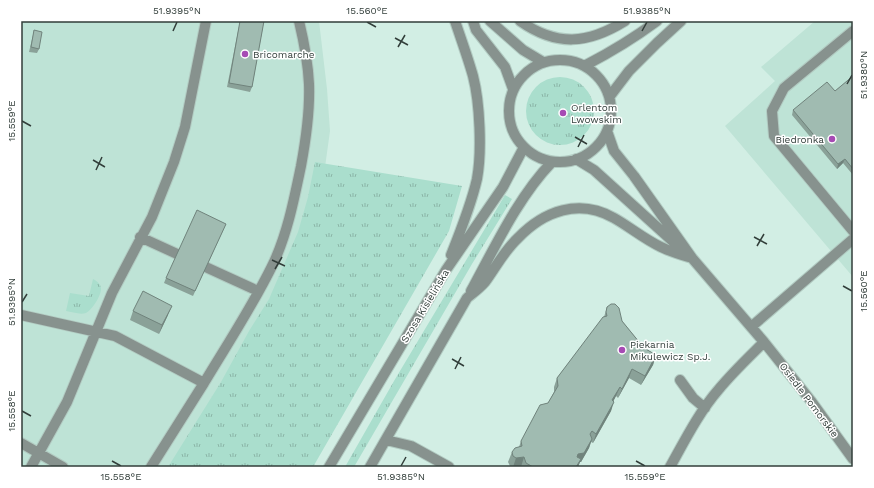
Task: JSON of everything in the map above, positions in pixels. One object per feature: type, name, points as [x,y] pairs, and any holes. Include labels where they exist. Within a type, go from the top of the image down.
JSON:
[{"type":"street","points":[[31,467],[68,402],[95,331],[112,293],[152,217],[174,162],[183,134],[206,21]]},
{"type":"street","points":[[151,467],[250,308],[274,262],[285,232],[294,203],[304,152],[308,116],[309,84],[306,54],[299,21]]},
{"type":"street","points":[[446,270],[465,220],[476,180],[479,151],[478,105],[473,76],[455,21]]},
{"type":"street","points":[[473,21],[476,30],[505,67],[513,89]]},
{"type":"street","points":[[490,21],[523,50],[543,62]]},
{"type":"street","points":[[520,21],[533,30],[558,38],[583,39],[595,36],[625,21]]},
{"type":"street","points":[[586,65],[607,55],[658,21]]},
{"type":"street","points":[[610,96],[629,71],[681,21]]},
{"type":"street","points":[[853,31],[784,88],[772,111],[774,136],[853,232]]},
{"type":"street","points":[[557,59],[572,60],[586,65],[604,84],[610,96],[612,108],[611,120],[600,143],[591,152],[564,163],[552,162],[532,154],[524,148],[514,132],[509,118],[509,104],[513,89],[525,73],[543,62],[557,59]]},
{"type":"street","points":[[607,131],[614,151],[634,176],[692,258]]},
{"type":"street","name":"Szosa Kisielińska","points":[[329,467],[446,270],[503,187],[524,148]]},
{"type":"street","points":[[576,159],[594,170],[692,258]]},
{"type":"street","points":[[370,467],[523,198],[540,174],[552,162]]},
{"type":"street","points":[[467,298],[484,283],[509,247],[532,225],[557,212],[576,208],[588,208],[602,212],[613,217],[661,247],[692,258]]},
{"type":"street","points":[[140,238],[258,291]]},
{"type":"street","points":[[751,327],[853,239]]},
{"type":"street","name":"Osiedle Pomorskie","points":[[692,258],[764,342],[811,401],[853,459]]},
{"type":"street","points":[[21,315],[115,336],[204,383]]},
{"type":"street","points":[[670,467],[705,408],[724,383],[764,342]]},
{"type":"street","points":[[680,380],[693,398],[705,408]]},
{"type":"street","points":[[386,440],[411,446],[449,467]]},
{"type":"street","points":[[21,443],[63,467]]},
{"type":"shaded area","points":[[21,21],[319,21],[330,131],[321,196],[185,467],[21,467]]},
{"type":"shaded area","points":[[815,21],[853,21],[853,277],[725,126],[775,81],[761,67]]},
{"type":"green space","points":[[553,77],[567,77],[579,82],[589,92],[594,104],[594,118],[589,130],[579,140],[567,145],[553,145],[541,140],[531,130],[526,118],[526,104],[531,92],[541,82]]},
{"type":"green space","points":[[315,162],[462,186],[449,231],[313,467],[168,467],[221,382],[249,331],[269,299],[298,232],[308,197]]},
{"type":"green space","points":[[505,195],[512,199],[472,264],[354,467],[345,467],[394,381]]},
{"type":"green space","points":[[93,279],[100,286],[101,292],[91,309],[84,314],[66,311],[70,293],[89,296]]},
{"type":"building","name":"Bricomarche","points":[[240,21],[264,21],[252,87],[229,83]]},
{"type":"building","points":[[34,30],[42,32],[39,49],[31,47]]},
{"type":"building","name":"Biedronka","points":[[853,76],[853,169],[845,159],[838,164],[793,110],[827,82],[835,91]]},
{"type":"building","points":[[197,210],[226,224],[195,291],[166,278]]},
{"type":"building","points":[[143,291],[172,306],[162,325],[133,311]]},
{"type":"building","points":[[611,304],[615,304],[619,308],[622,321],[644,348],[656,355],[645,376],[632,369],[622,389],[620,387],[612,400],[614,402],[596,434],[592,431],[590,434],[592,439],[584,453],[578,454],[577,457],[581,459],[576,467],[533,467],[526,463],[524,457],[516,458],[513,456],[512,452],[515,448],[522,446],[521,441],[540,405],[548,403],[558,386],[557,378],[603,317],[607,316],[607,307]]},
{"type":"place","name":"Bricomarche","points":[[245,54]]},
{"type":"place","name":"Orlentom Lwowskim","points":[[563,113]]},
{"type":"place","name":"Biedronka","points":[[832,139]]},
{"type":"place","name":"Piekarnia Mikulewicz Sp.J.","points":[[622,350]]}]
